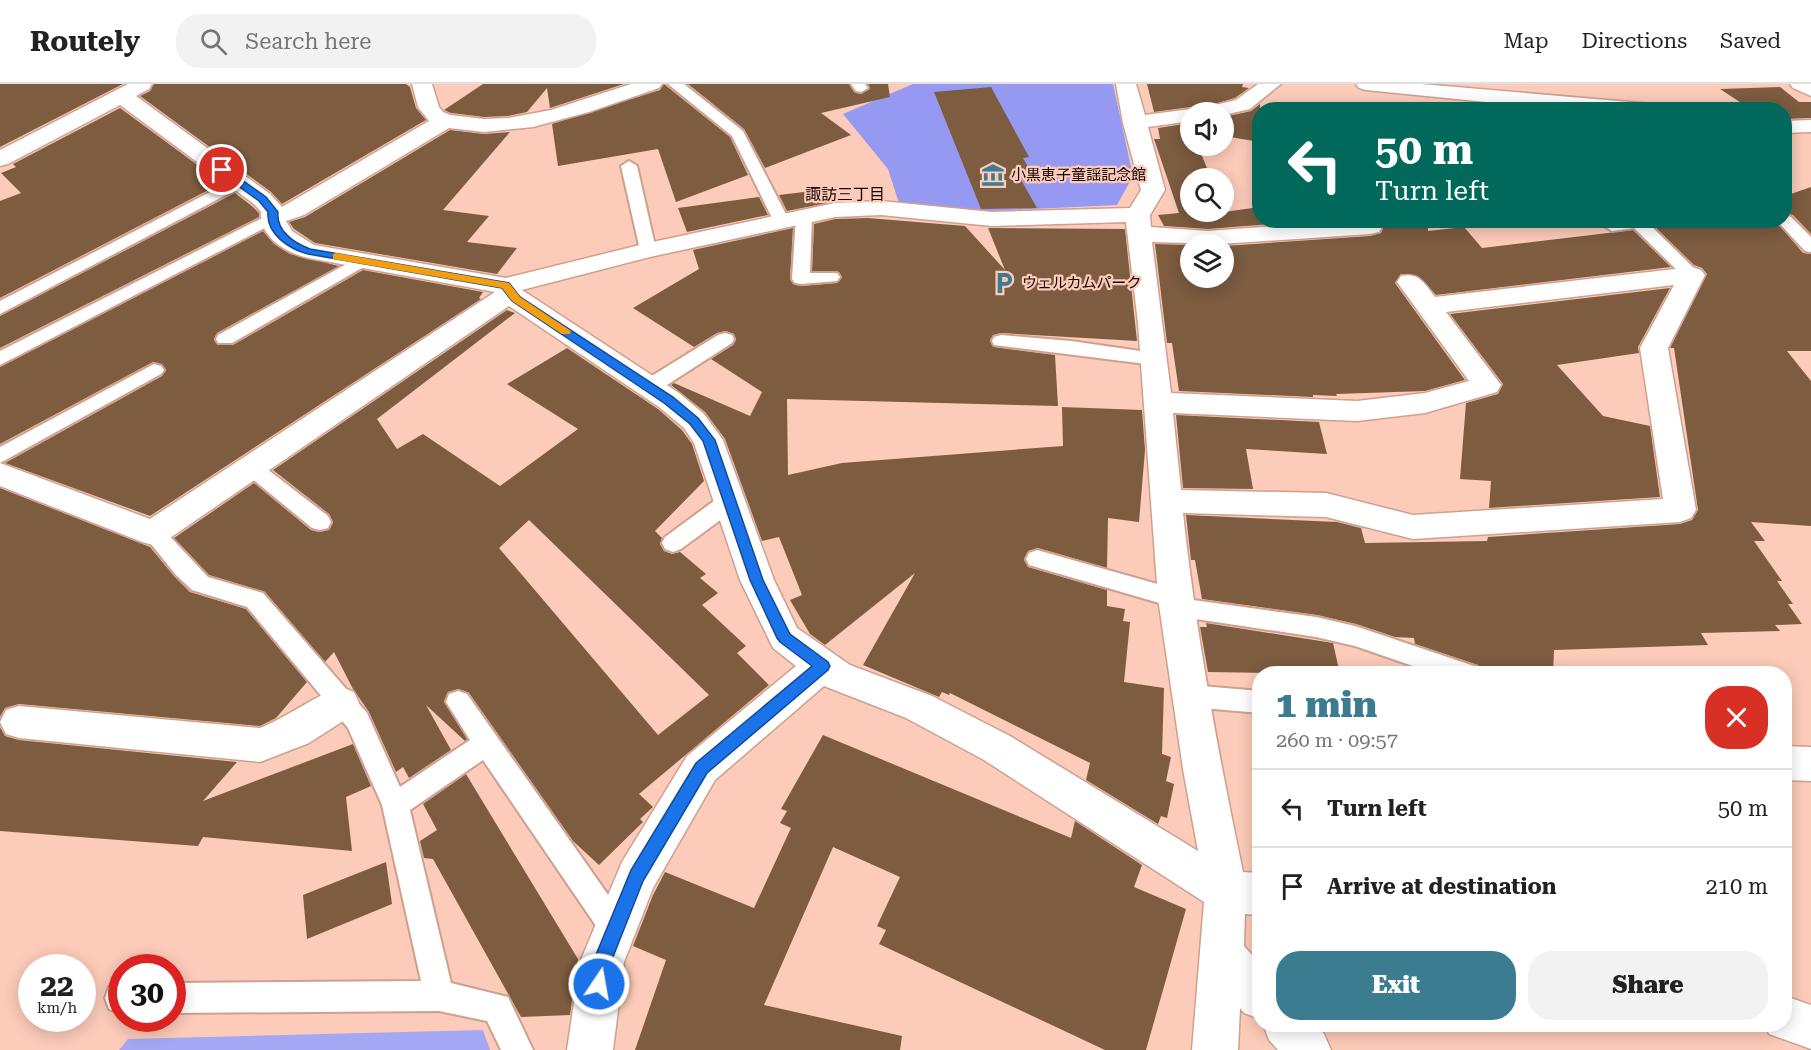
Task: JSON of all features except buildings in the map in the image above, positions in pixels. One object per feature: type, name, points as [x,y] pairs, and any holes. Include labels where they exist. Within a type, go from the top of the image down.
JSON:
[{"type":"street","points":[[0,159],[144,84]]},
{"type":"street","points":[[422,84],[433,114],[445,121],[482,125],[523,123],[546,118],[652,84]]},
{"type":"street","points":[[1126,84],[1134,123],[1153,190],[1139,225],[1154,359],[1176,602],[1202,769],[1243,893],[1222,954],[1215,1050]]},
{"type":"street","points":[[1234,107],[1243,105],[1271,84]]},
{"type":"street","points":[[1366,84],[1472,96],[1517,92],[1593,102]]},
{"type":"street","points":[[1800,84],[1811,90]]},
{"type":"street","points":[[122,96],[262,199],[273,212],[272,218],[284,239],[294,246],[308,251],[508,289],[516,299],[649,387],[694,421],[708,440],[756,580],[785,638],[837,676],[919,707],[997,748],[1243,893]]},
{"type":"street","points":[[1134,123],[1180,117]]},
{"type":"street","points":[[272,218],[296,210],[445,121]]},
{"type":"street","points":[[1792,127],[1811,126]]},
{"type":"street","points":[[0,474],[153,533],[508,289],[648,250],[835,210],[881,208],[992,219],[1139,225],[1208,238],[1355,228]]},
{"type":"street","points":[[1428,306],[1692,275]]},
{"type":"street","points":[[1167,501],[1326,506],[1413,527],[1680,510],[1654,348],[1692,275]]},
{"type":"street","points":[[1158,402],[1357,411],[1425,403],[1487,385],[1410,282]]},
{"type":"street","points":[[590,1050],[602,962],[637,876],[701,768],[822,666]]},
{"type":"street","points":[[19,722],[260,745],[296,731],[341,703]]},
{"type":"street","points":[[1792,763],[1811,764]]},
{"type":"street","points":[[1222,954],[1252,988]]},
{"type":"street","points":[[1792,1021],[1811,1028]]},
{"type":"street","points":[[1292,1032],[1308,1050]]},
{"type":"lane","points":[[675,84],[738,134],[792,218],[801,279],[831,277]]},
{"type":"lane","points":[[629,166],[648,250]]},
{"type":"lane","points":[[0,308],[239,182]]},
{"type":"lane","points":[[0,359],[272,218]]},
{"type":"lane","points":[[1792,225],[1811,247]]},
{"type":"lane","points":[[1651,228],[1692,275]]},
{"type":"lane","points":[[225,339],[361,261]]},
{"type":"lane","points":[[649,387],[725,339]]},
{"type":"lane","points":[[1001,341],[1071,347],[1154,359]]},
{"type":"lane","points":[[0,456],[154,370]]},
{"type":"lane","points":[[250,467],[320,522]]},
{"type":"lane","points":[[673,543],[730,501]]},
{"type":"lane","points":[[153,533],[184,570],[200,584],[255,600],[358,721],[395,804],[439,996]]},
{"type":"lane","points":[[1037,558],[1176,602],[1355,636],[1444,666]]},
{"type":"lane","points":[[1190,696],[1252,701]]},
{"type":"lane","points":[[458,702],[615,929]]},
{"type":"lane","points":[[395,804],[486,743]]},
{"type":"lane","points":[[186,998],[439,996],[497,1008],[517,1050]]},
{"type":"shaded area","points":[[913,84],[1113,84],[1133,176],[1117,205],[987,211],[899,203],[888,169],[843,114]]},
{"type":"shaded area","points":[[483,1030],[490,1050],[119,1050],[128,1039]]},
{"type":"slow traffic","points":[[336,256],[506,286],[516,299],[566,331]]},
{"type":"place","name":"小黒恵子童謡記念館","points":[[993,175]]},
{"type":"place","name":"ウェルカムパーク","points":[[1004,283]]},
{"type":"district","name":"諏訪三丁目","points":[[845,194]]},
{"type":"route","points":[[222,170],[262,199],[273,212],[272,218],[284,239],[294,246],[308,251],[506,286],[516,299],[669,400],[694,421],[708,440],[756,580],[785,638],[822,666],[701,768],[637,876],[602,962],[599,984]]}]
